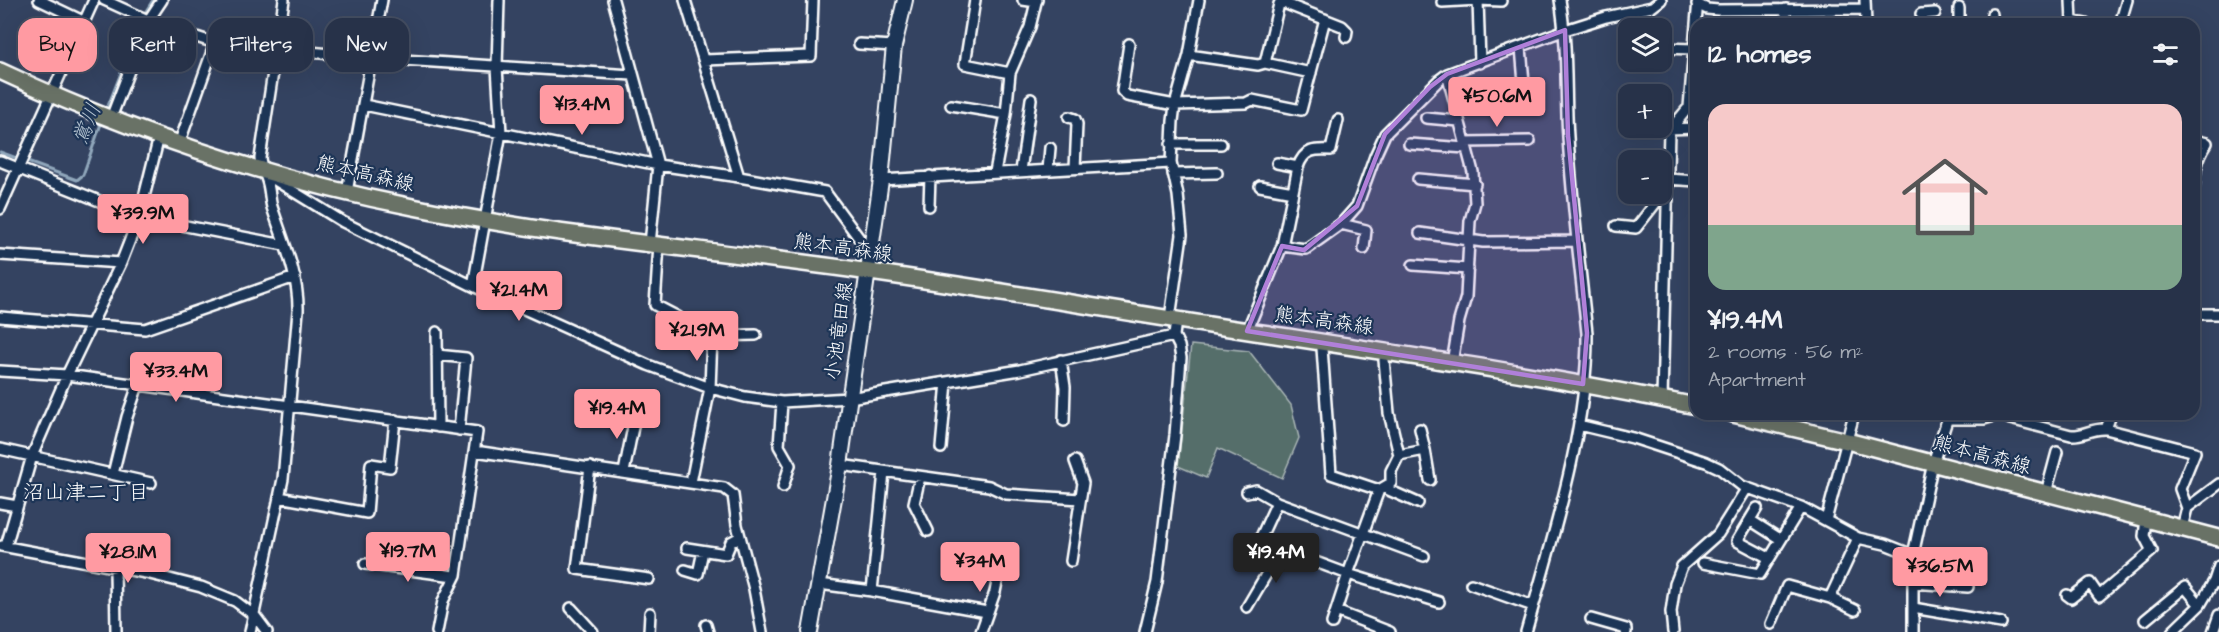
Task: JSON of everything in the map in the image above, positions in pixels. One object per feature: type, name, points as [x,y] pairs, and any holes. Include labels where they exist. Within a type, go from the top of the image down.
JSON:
[{"type":"main road","name":"小池竜田線","points":[[810,632],[840,465],[881,180],[894,46],[905,0]]},
{"type":"main road","name":"熊本高森線","points":[[0,71],[52,95],[179,144],[262,171],[413,207],[592,237],[868,272],[1173,319],[1583,384],[1690,405]]},
{"type":"main road","name":"熊本高森線","points":[[1758,420],[2219,538]]},
{"type":"street","points":[[39,0],[77,18]]},
{"type":"street","points":[[85,18],[94,0]]},
{"type":"street","points":[[104,0],[142,18]]},
{"type":"street","points":[[150,18],[162,0]]},
{"type":"street","points":[[281,18],[284,0]]},
{"type":"street","points":[[379,18],[382,0]]},
{"type":"street","points":[[473,286],[501,133],[497,67],[498,0]]},
{"type":"street","points":[[613,0],[658,165],[654,245],[655,305],[678,317],[690,332],[712,336],[756,335]]},
{"type":"street","points":[[686,0],[739,177]]},
{"type":"street","points":[[704,60],[811,56],[813,0]]},
{"type":"street","points":[[975,0],[965,64],[1010,74]]},
{"type":"street","points":[[995,172],[1006,114],[1010,74],[1030,27],[1036,1],[1023,0]]},
{"type":"street","points":[[1145,632],[1157,582],[1175,435],[1181,358],[1174,336],[1173,319],[1182,235],[1178,195],[1171,163],[1171,144],[1175,105],[1189,56],[1199,0]]},
{"type":"street","points":[[1478,0],[1475,17],[1480,63]]},
{"type":"street","points":[[1526,632],[1579,425],[1587,353],[1568,135],[1566,30],[1560,0]]},
{"type":"street","points":[[1282,246],[1306,249],[1341,224],[1360,202],[1375,156],[1389,128],[1430,87],[1447,74],[1566,30],[1606,17],[1652,7],[1661,0]]},
{"type":"street","points":[[2071,0],[2072,18]]},
{"type":"street","points":[[2122,18],[2127,0]]},
{"type":"street","points":[[1442,2],[1501,1]]},
{"type":"street","points":[[1265,63],[1280,2],[1342,26],[1347,31],[1346,37]]},
{"type":"street","points":[[1697,2],[1707,9],[1765,5],[1786,9],[1829,9],[1865,5]]},
{"type":"street","points":[[1696,18],[1697,2]]},
{"type":"street","points":[[1959,8],[1959,18]]},
{"type":"street","points":[[1786,9],[1786,18]]},
{"type":"street","points":[[1829,9],[1829,18]]},
{"type":"street","points":[[1928,14],[1928,18]]},
{"type":"street","points":[[1129,44],[1123,93],[1138,99],[1175,105],[1246,103],[1252,100],[1301,110],[1324,19]]},
{"type":"street","points":[[859,44],[894,46]]},
{"type":"street","points":[[1521,47],[1524,83]]},
{"type":"street","points":[[1672,48],[1690,49]]},
{"type":"street","points":[[1189,56],[1258,65],[1265,63],[1311,73]]},
{"type":"street","points":[[409,61],[632,75]]},
{"type":"street","points":[[179,144],[208,63]]},
{"type":"street","points":[[0,209],[62,72]]},
{"type":"street","points":[[111,118],[129,72]]},
{"type":"street","points":[[250,632],[283,478],[298,304],[295,277],[271,202],[260,158],[273,72]]},
{"type":"street","points":[[347,192],[370,72]]},
{"type":"street","points":[[1447,74],[1475,184],[1475,203],[1470,221],[1466,297],[1459,321],[1452,363]]},
{"type":"street","points":[[1672,126],[1688,109],[1690,85]]},
{"type":"street","points":[[1021,171],[1031,99]]},
{"type":"street","points":[[364,105],[658,165],[825,192],[870,253]]},
{"type":"street","points":[[951,105],[1006,114]]},
{"type":"street","points":[[1069,117],[1075,119],[1077,124],[1075,168]]},
{"type":"street","points":[[1426,118],[1459,121]]},
{"type":"street","points":[[1247,331],[1282,246],[1298,167],[1303,156],[1311,151],[1331,150],[1338,120]]},
{"type":"street","points":[[1672,129],[1690,128]]},
{"type":"street","points":[[159,137],[139,217],[121,263],[67,375],[32,456],[3,546],[146,573],[201,587],[235,601],[255,616],[267,632]]},
{"type":"street","points":[[1409,144],[1465,145],[1530,141]]},
{"type":"street","points":[[2200,141],[2207,143],[2200,155]]},
{"type":"street","points":[[1171,144],[1221,144]]},
{"type":"street","points":[[1048,170],[1050,148]]},
{"type":"street","points":[[0,161],[139,217],[284,244]]},
{"type":"street","points":[[881,180],[1171,163]]},
{"type":"street","points":[[1277,163],[1298,167]]},
{"type":"street","points":[[262,171],[343,222],[473,286],[648,366],[710,388],[745,397],[782,402],[849,398],[1020,370],[1174,336]]},
{"type":"street","points":[[1173,174],[1218,172]]},
{"type":"street","points":[[929,206],[930,176]]},
{"type":"street","points":[[1418,179],[1475,184]]},
{"type":"street","points":[[1672,179],[1690,181]]},
{"type":"street","points":[[1260,186],[1293,192]]},
{"type":"street","points":[[1616,226],[1636,228],[1655,204]]},
{"type":"street","points":[[1662,399],[1668,204]]},
{"type":"street","points":[[1341,224],[1366,230],[1364,249]]},
{"type":"street","points":[[1420,232],[1483,243],[1577,241]]},
{"type":"street","points":[[0,255],[121,263]]},
{"type":"street","points":[[1413,264],[1468,269]]},
{"type":"street","points":[[0,317],[145,329],[295,277]]},
{"type":"street","points":[[2200,314],[2219,314]]},
{"type":"street","points":[[437,332],[438,427]]},
{"type":"street","points":[[691,482],[710,388],[712,336]]},
{"type":"street","points":[[1322,348],[1331,474],[1418,503]]},
{"type":"street","points":[[437,355],[466,358],[459,430]]},
{"type":"street","points":[[1061,360],[1065,387],[1064,421]]},
{"type":"street","points":[[1332,623],[1348,574],[1381,489],[1391,483],[1391,471],[1399,455],[1389,413],[1384,360]]},
{"type":"street","points":[[0,371],[67,375],[477,432],[456,575],[443,601],[437,632]]},
{"type":"street","points":[[941,448],[947,382]]},
{"type":"street","points":[[113,474],[127,417],[138,385]]},
{"type":"street","points":[[782,402],[779,446],[790,465],[783,487]]},
{"type":"street","points":[[624,472],[636,412]]},
{"type":"street","points":[[279,497],[367,513],[371,465],[390,467],[395,420]]},
{"type":"street","points":[[1826,520],[1852,420]]},
{"type":"street","points":[[1913,632],[1913,555],[1933,464],[1947,420]]},
{"type":"street","points":[[2014,420],[2071,435],[2080,435],[2093,429],[2106,429],[2195,452],[2180,489],[2187,508],[2182,528]]},
{"type":"street","points":[[2106,429],[2109,420]]},
{"type":"street","points":[[1579,425],[1633,438],[1706,462],[1748,488],[1802,507],[1858,538],[1886,544],[1913,555],[1951,562]]},
{"type":"street","points":[[1420,429],[1430,480]]},
{"type":"street","points":[[0,449],[151,483]]},
{"type":"street","points":[[475,450],[724,488],[733,495],[740,537],[754,589],[762,632]]},
{"type":"street","points":[[1399,455],[1425,450]]},
{"type":"street","points":[[2046,493],[2057,452]]},
{"type":"street","points":[[1071,561],[1083,483],[1075,461]]},
{"type":"street","points":[[840,465],[989,486],[1006,494],[1080,499]]},
{"type":"street","points":[[590,467],[577,569],[649,579]]},
{"type":"street","points":[[872,591],[884,471]]},
{"type":"street","points":[[920,477],[914,503],[928,531]]},
{"type":"street","points":[[2187,508],[2219,484]]},
{"type":"street","points":[[1673,632],[1671,612],[1675,584],[1682,566],[1718,534],[1748,488]]},
{"type":"street","points":[[1247,492],[1256,490],[1277,502],[1364,532],[1424,556]]},
{"type":"street","points":[[1277,502],[1259,541],[1348,574],[1439,602]]},
{"type":"street","points":[[0,503],[17,506]]},
{"type":"street","points":[[1703,563],[1760,574],[1802,507]]},
{"type":"street","points":[[1757,508],[1737,541],[1769,558]]},
{"type":"street","points":[[2067,595],[2071,598],[2090,583],[2099,596],[2152,551],[2144,536],[2146,519]]},
{"type":"street","points":[[1750,520],[1780,539]]},
{"type":"street","points":[[687,548],[726,554],[731,542],[740,537]]},
{"type":"street","points":[[1830,598],[1858,538]]},
{"type":"street","points":[[1247,607],[1267,573],[1276,548]]},
{"type":"street","points":[[685,570],[698,574],[703,551]]},
{"type":"street","points":[[981,632],[1002,558]]},
{"type":"street","points":[[365,564],[454,576]]},
{"type":"street","points":[[2172,632],[2200,605],[2216,582],[2219,566]]},
{"type":"street","points":[[115,568],[116,632]]},
{"type":"street","points":[[1913,582],[1968,587]]},
{"type":"street","points":[[819,584],[872,591],[987,612]]},
{"type":"street","points":[[1471,584],[1533,606]]},
{"type":"street","points":[[1771,624],[1787,586],[1830,598],[1855,610]]},
{"type":"street","points":[[2145,620],[2185,587],[2200,605]]},
{"type":"street","points":[[571,608],[593,632]]},
{"type":"street","points":[[1913,608],[2001,623]]},
{"type":"street","points":[[1336,611],[1390,632]]},
{"type":"street","points":[[649,632],[650,613]]},
{"type":"street","points":[[2213,632],[2219,615]]},
{"type":"street","points":[[1591,619],[1626,629],[1626,632]]},
{"type":"highlighted area","points":[[1565,30],[1568,135],[1587,333],[1583,384],[1247,331],[1282,246],[1304,250],[1357,206],[1385,134],[1430,87],[1447,74]]},
{"type":"green space","points":[[1191,345],[1249,351],[1291,405],[1299,438],[1282,478],[1218,448],[1206,478],[1178,466]]},
{"type":"waterway","name":"鴬川","points":[[106,111],[144,14],[153,0]]},
{"type":"waterway","name":"鴬川","points":[[0,152],[77,180],[83,175],[102,121]]},
{"type":"district","name":"沼山津二丁目","points":[[86,492]]}]
